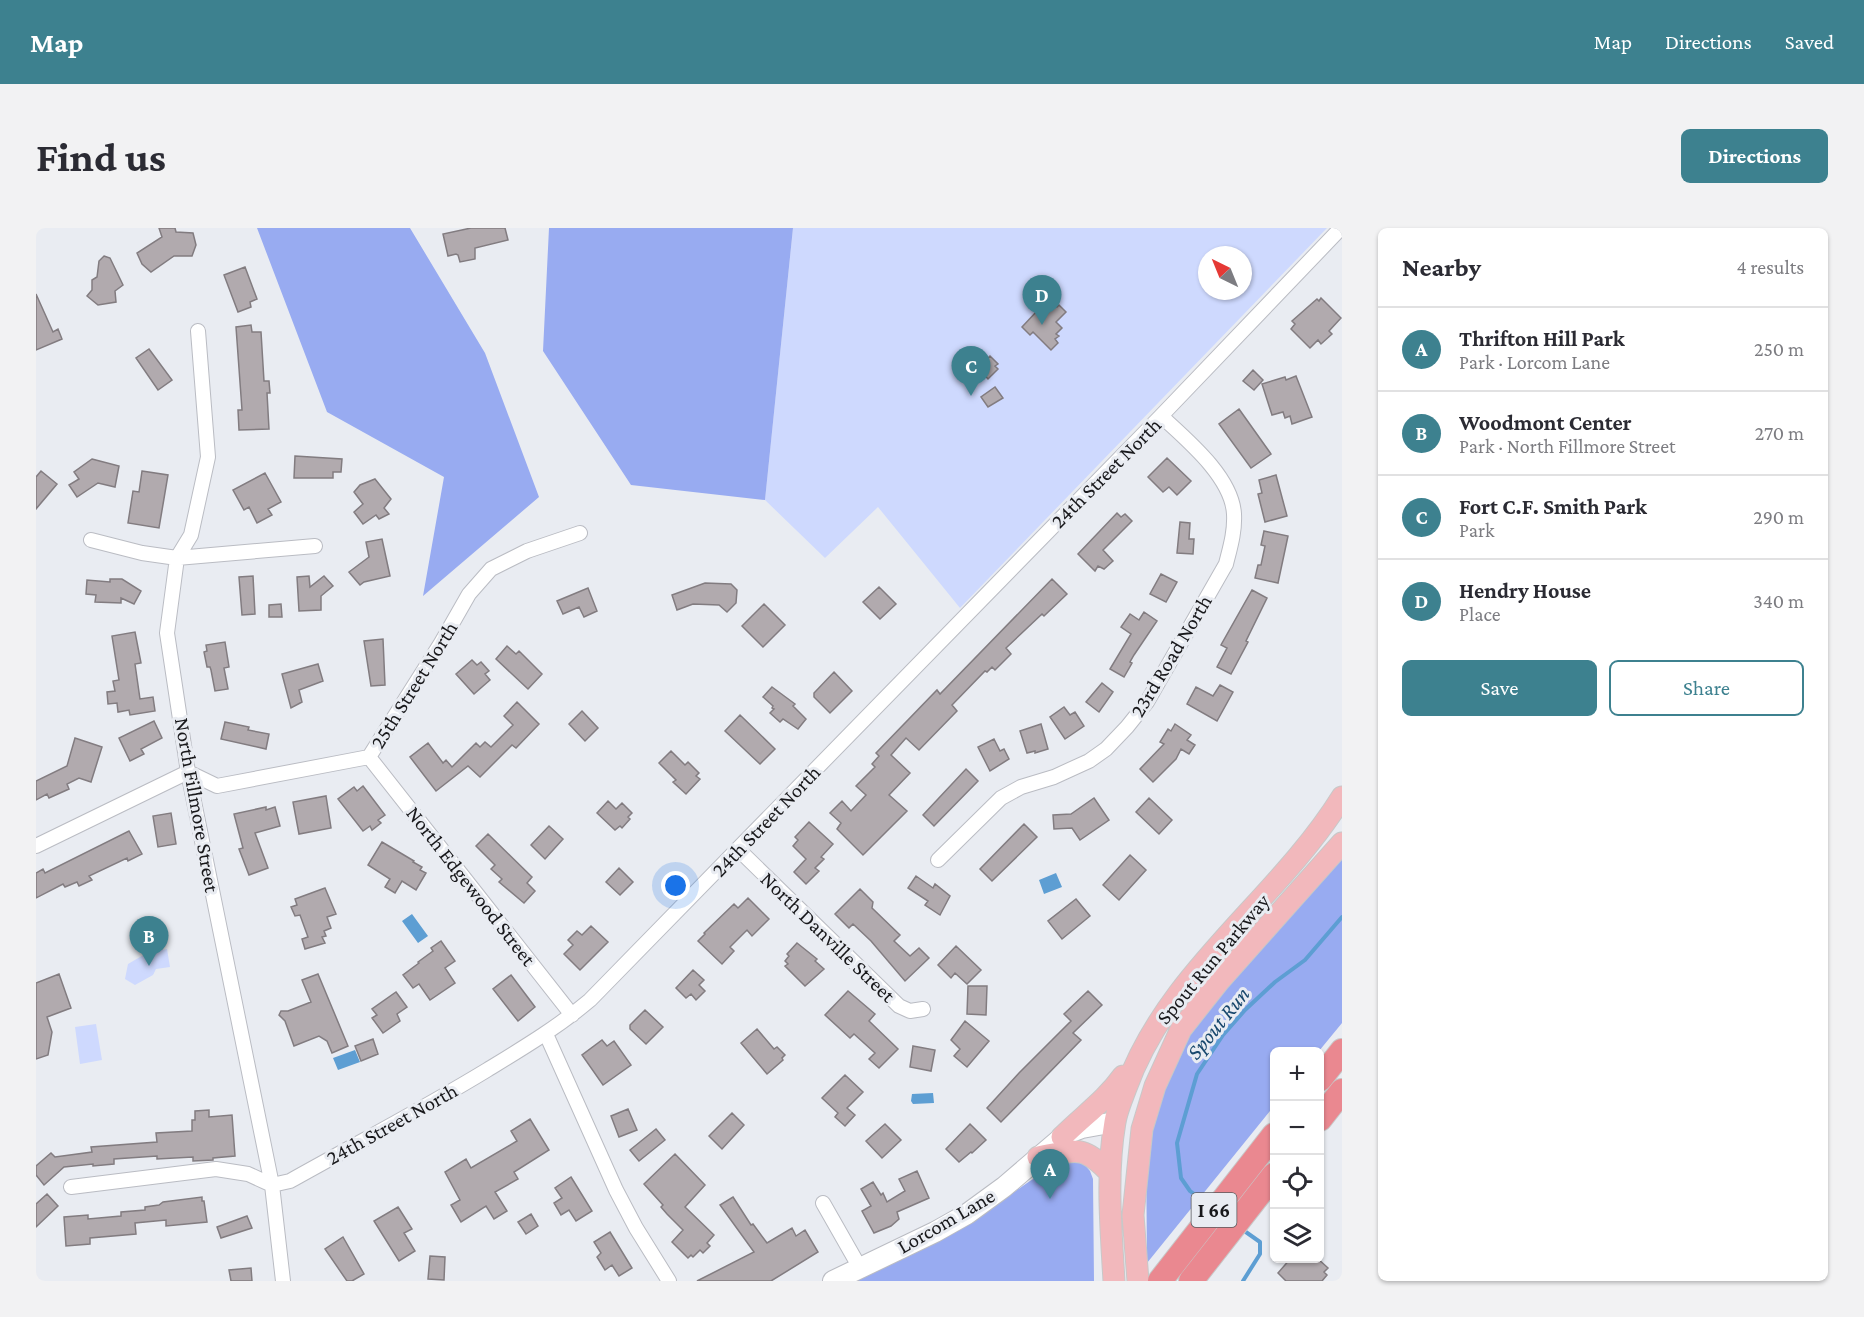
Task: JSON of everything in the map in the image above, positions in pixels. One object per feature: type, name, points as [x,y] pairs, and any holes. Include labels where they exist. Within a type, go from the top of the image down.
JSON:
[{"type":"highway","points":[[1324,1074],[1342,1052]]},
{"type":"highway","points":[[1324,1114],[1342,1091]]},
{"type":"highway","name":"I 66","points":[[1160,1281],[1270,1141]]},
{"type":"highway","name":"I 66","points":[[1191,1281],[1270,1181]]},
{"type":"main road","name":"Spout Run Parkway","points":[[1114,1281],[1110,1173],[1115,1122],[1141,1051],[1173,1001],[1216,949],[1288,870],[1342,797]]},
{"type":"main road","name":"Spout Run Parkway","points":[[1138,1281],[1133,1215],[1137,1162],[1145,1115],[1155,1086],[1181,1029],[1219,981],[1342,843]]},
{"type":"main road","points":[[1133,1215],[1128,1141],[1125,1131],[1115,1122],[1129,1113],[1138,1103],[1162,1055],[1181,1029]]},
{"type":"main road","points":[[1062,1137],[1087,1112],[1108,1096],[1141,1051]]},
{"type":"main road","points":[[1038,1157],[1072,1151],[1083,1152],[1097,1158],[1110,1173]]},
{"type":"street","name":"24th Street North","points":[[272,1185],[290,1181],[467,1082],[546,1034],[590,1000],[739,850],[1341,228]]},
{"type":"street","name":"North Fillmore Street","points":[[198,331],[208,457],[191,536],[177,558],[167,633],[188,772],[272,1185],[283,1281]]},
{"type":"street","name":"23rd Road North","points":[[938,860],[1001,798],[1021,787],[1054,777],[1089,761],[1106,749],[1147,702],[1226,564],[1232,540],[1234,514],[1230,494],[1216,471],[1161,416]]},
{"type":"street","name":"25th Street North","points":[[188,772],[217,786],[369,757],[469,594],[491,569],[527,551],[580,533]]},
{"type":"street","points":[[91,540],[142,553],[177,558],[315,546]]},
{"type":"street","name":"North Edgewood Street","points":[[369,757],[572,1016]]},
{"type":"street","points":[[36,846],[188,772]]},
{"type":"street","name":"North Danville Street","points":[[739,850],[899,1006],[910,1011],[923,1009]]},
{"type":"street","points":[[546,1034],[616,1190],[636,1228],[669,1281]]},
{"type":"street","name":"Lorcom Lane","points":[[833,1281],[967,1214],[1004,1187],[1062,1137],[1082,1128],[1115,1122]]},
{"type":"street","points":[[71,1187],[216,1169],[248,1174],[272,1185]]},
{"type":"street","points":[[823,1203],[860,1268]]},
{"type":"shaded area","points":[[257,228],[410,228],[485,353],[539,497],[423,596],[444,477],[327,412]]},
{"type":"shaded area","points":[[549,228],[793,228],[765,500],[631,485],[543,351]]},
{"type":"shaded area","points":[[793,228],[1327,228],[960,608],[878,507],[825,558],[765,500]]},
{"type":"shaded area","points":[[1342,853],[1342,1023],[1322,1047],[1270,1047],[1270,1111],[1147,1263],[1146,1141],[1158,1089],[1184,1039],[1215,998]]},
{"type":"shaded area","points":[[1056,873],[1062,887],[1044,894],[1039,880]]},
{"type":"shaded area","points":[[412,914],[428,936],[418,943],[402,921]]},
{"type":"shaded area","points":[[167,949],[170,967],[156,969],[153,975],[135,985],[125,979],[128,964],[147,953]]},
{"type":"shaded area","points":[[96,1024],[102,1060],[80,1064],[75,1027]]},
{"type":"shaded area","points":[[355,1050],[360,1062],[338,1070],[333,1058]]},
{"type":"shaded area","points":[[933,1093],[934,1103],[913,1104],[911,1101],[912,1094]]},
{"type":"shaded area","points":[[1065,1163],[1084,1164],[1093,1179],[1094,1281],[854,1281],[1002,1200],[1046,1171]]},
{"type":"building","points":[[159,228],[175,228],[176,232],[193,233],[196,245],[192,256],[174,256],[151,272],[142,264],[137,253],[162,237]]},
{"type":"building","points":[[471,228],[505,228],[508,240],[475,248],[475,259],[460,262],[456,254],[448,256],[443,234]]},
{"type":"building","points":[[104,256],[110,258],[123,285],[115,291],[116,302],[98,305],[87,296],[92,290],[92,280],[97,277],[99,261]]},
{"type":"building","points":[[245,267],[257,299],[250,302],[251,307],[238,312],[224,275]]},
{"type":"building","points":[[36,294],[53,332],[58,329],[62,339],[36,350]]},
{"type":"building","points":[[1046,298],[1066,312],[1056,322],[1062,328],[1056,334],[1059,336],[1055,339],[1058,343],[1051,350],[1033,332],[1030,335],[1022,327]]},
{"type":"building","points":[[1321,298],[1341,318],[1329,331],[1332,334],[1321,344],[1318,340],[1310,348],[1291,329],[1295,324],[1292,321]]},
{"type":"building","points":[[251,325],[252,332],[261,332],[264,381],[269,381],[270,393],[267,393],[269,429],[239,430],[238,410],[242,410],[236,327]]},
{"type":"building","points":[[149,349],[172,380],[158,390],[136,358]]},
{"type":"building","points":[[990,356],[998,364],[995,366],[998,369],[988,379],[978,368]]},
{"type":"building","points":[[1253,370],[1263,380],[1254,390],[1243,381]]},
{"type":"building","points":[[1296,376],[1312,417],[1292,424],[1290,416],[1285,418],[1283,412],[1272,415],[1262,384]]},
{"type":"building","points":[[995,387],[1003,398],[988,407],[981,397]]},
{"type":"building","points":[[1239,409],[1271,454],[1251,468],[1219,424]]},
{"type":"building","points":[[295,456],[342,459],[341,472],[333,472],[333,478],[294,478]]},
{"type":"building","points":[[1167,458],[1191,481],[1177,495],[1169,487],[1163,492],[1148,477]]},
{"type":"building","points":[[92,459],[119,466],[115,487],[98,483],[77,497],[69,485],[79,479],[74,472]]},
{"type":"building","points":[[41,471],[57,484],[36,509],[36,477]]},
{"type":"building","points":[[142,471],[168,475],[159,528],[128,523],[133,491],[139,492]]},
{"type":"building","points":[[265,473],[281,502],[268,509],[272,515],[257,523],[249,507],[244,510],[233,490]]},
{"type":"building","points":[[1276,475],[1287,516],[1265,522],[1258,494],[1262,493],[1259,480]]},
{"type":"building","points":[[375,479],[391,499],[384,508],[389,514],[379,519],[376,515],[363,524],[354,512],[363,504],[354,492],[360,485]]},
{"type":"building","points":[[1117,513],[1121,517],[1125,514],[1132,521],[1103,550],[1113,561],[1104,569],[1098,566],[1095,571],[1078,554]]},
{"type":"building","points":[[1180,522],[1190,523],[1189,539],[1194,539],[1193,554],[1177,553]]},
{"type":"building","points":[[1264,531],[1288,536],[1278,583],[1255,578],[1258,565],[1261,565],[1265,546],[1261,545]]},
{"type":"building","points":[[382,539],[390,576],[360,585],[349,572],[369,557],[366,542]]},
{"type":"building","points":[[1161,574],[1177,582],[1166,602],[1150,594]]},
{"type":"building","points":[[253,576],[255,614],[242,615],[239,577]]},
{"type":"building","points":[[309,576],[310,587],[324,576],[333,586],[321,596],[321,610],[299,611],[297,577]]},
{"type":"building","points":[[110,579],[122,579],[141,591],[134,604],[121,598],[121,603],[95,602],[96,595],[86,594],[87,580],[110,582]]},
{"type":"building","points":[[1052,579],[1067,594],[1006,648],[1011,654],[995,670],[992,667],[987,672],[985,671],[952,705],[957,711],[919,750],[906,738],[891,755],[910,773],[889,795],[907,811],[863,855],[837,829],[841,823],[830,813],[842,801],[851,811],[866,795],[856,786],[875,767],[872,764],[879,756],[876,753],[937,690],[940,694]]},
{"type":"building","points":[[705,583],[731,584],[737,590],[736,603],[727,612],[719,605],[693,604],[677,610],[672,595]]},
{"type":"building","points":[[879,587],[896,604],[880,619],[863,602]]},
{"type":"building","points":[[588,588],[597,611],[584,617],[579,607],[563,614],[557,601]]},
{"type":"building","points":[[1252,590],[1267,598],[1231,674],[1217,667],[1227,648],[1221,645]]},
{"type":"building","points":[[281,604],[282,617],[269,617],[269,605]]},
{"type":"building","points":[[764,604],[785,625],[763,647],[742,626]]},
{"type":"building","points":[[1144,612],[1157,621],[1134,655],[1124,677],[1110,669],[1131,634],[1121,627],[1130,614],[1139,620]]},
{"type":"building","points":[[135,632],[141,663],[135,664],[140,699],[153,697],[155,711],[130,715],[129,710],[118,712],[117,703],[108,704],[107,692],[115,691],[113,681],[119,680],[112,636]]},
{"type":"building","points":[[383,639],[385,685],[371,686],[364,641]]},
{"type":"building","points":[[225,642],[229,667],[224,668],[228,689],[215,691],[211,670],[207,667],[204,652],[207,651],[206,645]]},
{"type":"building","points":[[507,646],[516,654],[519,651],[542,674],[528,689],[496,659]]},
{"type":"building","points":[[472,660],[477,665],[481,662],[489,671],[485,674],[490,680],[474,694],[456,674]]},
{"type":"building","points":[[318,664],[323,681],[299,690],[302,702],[291,708],[282,674]]},
{"type":"building","points":[[834,672],[852,691],[830,713],[814,697],[814,693]]},
{"type":"building","points":[[1102,683],[1113,692],[1099,712],[1086,702]]},
{"type":"building","points":[[1220,685],[1233,692],[1217,721],[1187,704],[1196,687],[1213,696]]},
{"type":"building","points":[[772,687],[795,704],[793,706],[806,719],[798,729],[783,719],[780,722],[770,713],[774,709],[773,706],[763,697]]},
{"type":"building","points":[[517,702],[539,724],[516,748],[512,745],[480,777],[468,766],[436,791],[410,757],[428,743],[443,763],[446,760],[452,767],[476,743],[480,747],[485,742],[491,747],[513,725],[504,716]]},
{"type":"building","points":[[1064,707],[1070,715],[1075,712],[1084,726],[1065,739],[1050,717]]},
{"type":"building","points":[[582,711],[598,728],[585,741],[569,724]]},
{"type":"building","points":[[740,715],[775,749],[760,764],[725,731]]},
{"type":"building","points":[[154,721],[162,738],[141,749],[144,754],[130,761],[119,738]]},
{"type":"building","points":[[225,722],[269,734],[266,749],[221,739]]},
{"type":"building","points":[[1041,724],[1048,749],[1027,753],[1020,731]]},
{"type":"building","points":[[1175,724],[1191,735],[1187,740],[1195,745],[1189,754],[1181,749],[1176,759],[1153,782],[1140,769],[1164,744],[1160,742],[1168,729],[1171,731]]},
{"type":"building","points":[[75,738],[102,747],[91,782],[79,778],[67,784],[69,789],[49,798],[47,794],[36,800],[36,781],[67,766]]},
{"type":"building","points":[[994,739],[1000,751],[1004,749],[1009,759],[990,771],[978,747]]},
{"type":"building","points":[[671,751],[685,765],[688,762],[699,773],[696,776],[700,779],[686,794],[673,782],[676,780],[659,763]]},
{"type":"building","points":[[966,769],[978,781],[934,826],[923,815]]},
{"type":"building","points":[[363,786],[385,815],[378,820],[381,823],[372,830],[370,826],[363,831],[338,799],[354,787],[357,791]]},
{"type":"building","points":[[326,796],[331,828],[299,834],[293,802]]},
{"type":"building","points":[[1094,798],[1109,820],[1080,840],[1072,828],[1054,829],[1053,815],[1071,814]]},
{"type":"building","points":[[1149,798],[1172,820],[1159,834],[1136,812]]},
{"type":"building","points":[[608,801],[616,809],[622,803],[632,813],[622,828],[620,826],[615,830],[597,813]]},
{"type":"building","points":[[266,807],[266,810],[275,807],[280,826],[255,833],[268,868],[249,875],[239,849],[243,848],[234,814]]},
{"type":"building","points":[[171,813],[176,844],[158,847],[153,816]]},
{"type":"building","points":[[809,822],[833,844],[815,868],[819,871],[806,884],[794,872],[806,859],[793,846],[798,840],[795,837]]},
{"type":"building","points":[[1024,824],[1037,837],[992,881],[980,869]]},
{"type":"building","points":[[549,826],[563,839],[545,859],[531,845]]},
{"type":"building","points":[[129,831],[142,854],[128,861],[127,858],[89,876],[92,880],[79,886],[77,882],[65,887],[63,884],[36,898],[36,873],[43,869],[45,873]]},
{"type":"building","points":[[488,834],[532,877],[527,883],[535,891],[524,903],[499,882],[502,879],[491,869],[495,865],[476,846]]},
{"type":"building","points":[[382,842],[422,867],[420,870],[426,873],[416,890],[402,881],[395,893],[385,887],[390,879],[368,865]]},
{"type":"building","points":[[1130,855],[1146,870],[1119,900],[1103,885]]},
{"type":"building","points":[[619,868],[633,882],[620,895],[606,882]]},
{"type":"building","points":[[916,876],[933,888],[935,884],[950,896],[940,915],[925,905],[928,901],[908,888]]},
{"type":"building","points":[[325,888],[336,914],[327,917],[331,928],[324,931],[326,936],[322,937],[325,943],[305,949],[302,939],[308,937],[300,915],[295,916],[291,907],[297,905],[295,899]]},
{"type":"building","points":[[860,889],[873,902],[872,908],[900,935],[894,941],[910,956],[919,948],[929,958],[905,981],[871,941],[853,924],[849,928],[835,914]]},
{"type":"building","points":[[748,898],[769,919],[752,936],[747,930],[730,947],[734,951],[722,964],[698,941],[734,904],[738,908]]},
{"type":"building","points":[[1076,899],[1090,916],[1062,939],[1048,921]]},
{"type":"building","points":[[591,926],[608,942],[580,970],[564,954],[573,945],[568,940],[577,931],[582,935]]},
{"type":"building","points":[[441,941],[455,961],[445,968],[455,983],[430,1000],[419,984],[413,988],[403,975],[433,951],[431,948]]},
{"type":"building","points":[[797,943],[817,959],[815,961],[824,969],[805,986],[785,966],[788,964],[785,961],[789,956],[787,954]]},
{"type":"building","points":[[956,946],[981,970],[967,984],[955,973],[951,978],[938,965]]},
{"type":"building","points":[[693,970],[704,980],[699,985],[705,991],[696,1000],[691,994],[686,998],[676,988]]},
{"type":"building","points":[[59,974],[71,1008],[47,1017],[52,1032],[48,1055],[36,1059],[36,983]]},
{"type":"building","points":[[318,974],[348,1046],[332,1053],[327,1041],[319,1036],[294,1046],[285,1021],[279,1015],[281,1011],[288,1011],[311,1002],[302,980]]},
{"type":"building","points":[[511,975],[535,1007],[518,1021],[493,989]]},
{"type":"building","points":[[968,986],[987,986],[986,1015],[967,1014]]},
{"type":"building","points":[[848,991],[875,1014],[869,1021],[898,1049],[879,1068],[869,1059],[875,1053],[854,1034],[850,1038],[825,1015]]},
{"type":"building","points":[[1088,991],[1102,1005],[1073,1033],[1081,1040],[1001,1122],[987,1108],[1071,1021],[1064,1014]]},
{"type":"building","points":[[396,992],[407,1007],[397,1014],[400,1021],[383,1033],[372,1018],[377,1015],[372,1009]]},
{"type":"building","points":[[645,1010],[663,1027],[646,1044],[630,1029],[630,1025]]},
{"type":"building","points":[[965,1021],[989,1041],[967,1067],[954,1056],[960,1049],[951,1040]]},
{"type":"building","points":[[757,1029],[774,1049],[777,1047],[785,1055],[783,1060],[767,1074],[741,1043]]},
{"type":"building","points":[[373,1039],[378,1054],[361,1061],[355,1046]]},
{"type":"building","points":[[602,1040],[607,1046],[614,1041],[631,1065],[603,1085],[582,1055]]},
{"type":"building","points":[[913,1046],[935,1050],[931,1071],[910,1067]]},
{"type":"building","points":[[845,1075],[863,1092],[847,1108],[855,1115],[845,1126],[835,1117],[838,1113],[822,1098]]},
{"type":"building","points":[[628,1109],[637,1130],[619,1137],[611,1116]]},
{"type":"building","points":[[209,1110],[209,1117],[232,1115],[235,1156],[193,1161],[193,1157],[157,1159],[157,1156],[114,1159],[114,1164],[64,1167],[44,1185],[36,1175],[36,1166],[51,1153],[55,1157],[92,1152],[91,1147],[157,1142],[156,1133],[192,1131],[195,1111]]},
{"type":"building","points":[[732,1113],[744,1125],[722,1149],[709,1136]]},
{"type":"building","points":[[530,1119],[549,1150],[514,1172],[518,1179],[495,1192],[507,1211],[494,1219],[486,1206],[461,1222],[451,1205],[460,1200],[445,1172],[466,1159],[471,1168],[517,1141],[511,1131]]},
{"type":"building","points":[[885,1124],[901,1140],[882,1158],[866,1141]]},
{"type":"building","points":[[970,1124],[986,1140],[959,1162],[946,1149]]},
{"type":"building","points":[[656,1129],[665,1140],[639,1161],[630,1150]]},
{"type":"building","points":[[675,1154],[705,1185],[685,1207],[714,1235],[707,1243],[710,1246],[703,1253],[700,1250],[693,1257],[691,1255],[688,1258],[672,1242],[683,1230],[661,1207],[663,1205],[644,1184]]},
{"type":"building","points":[[917,1171],[929,1198],[897,1212],[899,1219],[891,1226],[874,1233],[862,1211],[871,1206],[861,1189],[873,1182],[881,1195],[883,1193],[887,1202],[905,1191],[899,1179]]},
{"type":"building","points":[[571,1177],[592,1211],[576,1221],[569,1210],[561,1215],[554,1203],[562,1198],[555,1188]]},
{"type":"building","points":[[47,1194],[58,1206],[36,1227],[36,1204]]},
{"type":"building","points":[[202,1197],[207,1222],[166,1226],[166,1220],[135,1223],[136,1234],[90,1238],[90,1244],[66,1246],[64,1217],[88,1215],[88,1219],[121,1216],[121,1212],[145,1210],[145,1207],[159,1205],[163,1202]]},
{"type":"building","points":[[733,1197],[751,1225],[753,1224],[767,1243],[792,1228],[796,1236],[805,1230],[818,1252],[771,1281],[697,1281],[754,1252],[720,1205]]},
{"type":"building","points":[[398,1207],[412,1229],[404,1233],[415,1251],[399,1261],[374,1221]]},
{"type":"building","points":[[531,1214],[538,1226],[526,1234],[518,1222]]},
{"type":"building","points":[[247,1216],[252,1228],[221,1238],[217,1227]]},
{"type":"building","points":[[610,1232],[632,1268],[619,1276],[612,1265],[605,1270],[597,1257],[601,1253],[594,1242]]},
{"type":"building","points":[[343,1237],[364,1274],[352,1281],[347,1281],[325,1249]]},
{"type":"building","points":[[430,1256],[445,1257],[444,1280],[428,1279]]},
{"type":"building","points":[[1287,1263],[1322,1263],[1328,1268],[1324,1272],[1327,1275],[1322,1281],[1286,1281],[1278,1273]]},
{"type":"building","points":[[251,1268],[252,1281],[231,1281],[229,1270]]},
{"type":"waterway","name":"Spout Run","points":[[1210,1206],[1190,1191],[1181,1178],[1177,1143],[1197,1074],[1223,1035],[1245,1010],[1275,982],[1305,960],[1342,917]]},
{"type":"waterway","name":"Spout Run","points":[[1243,1230],[1260,1242],[1260,1254],[1243,1281]]},
{"type":"place","name":"Hendry House","points":[[1042,325]]},
{"type":"place","name":"Fort C.F. Smith Park","points":[[971,396]]},
{"type":"place","name":"Woodmont Center","points":[[149,966]]},
{"type":"place","name":"Thrifton Hill Park","points":[[1050,1199]]}]
